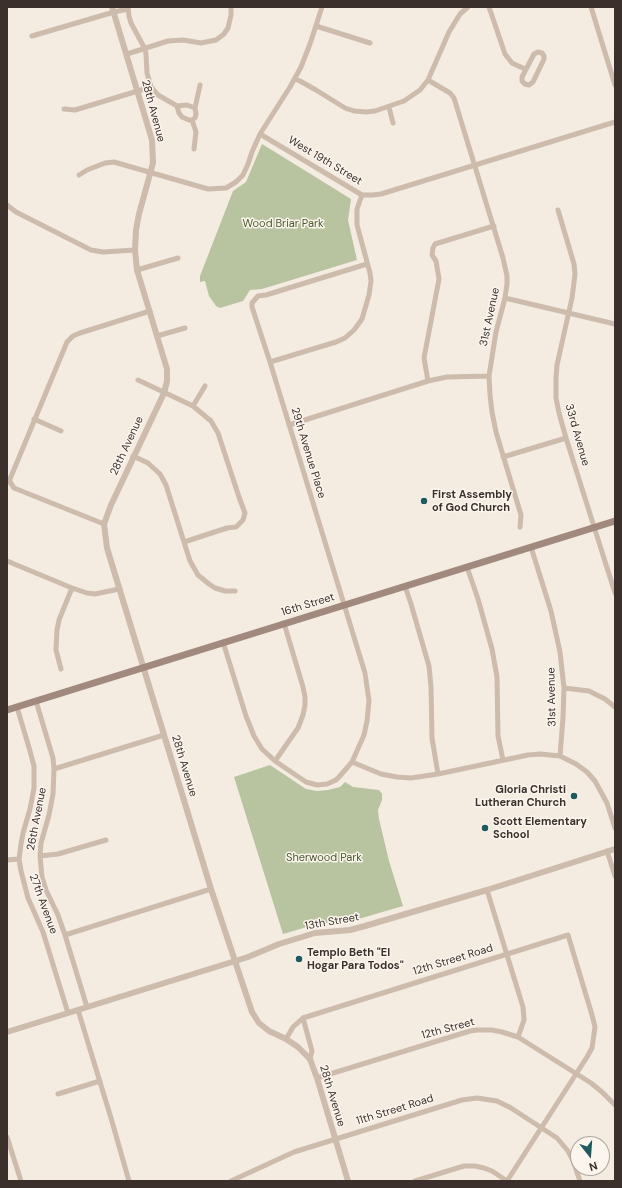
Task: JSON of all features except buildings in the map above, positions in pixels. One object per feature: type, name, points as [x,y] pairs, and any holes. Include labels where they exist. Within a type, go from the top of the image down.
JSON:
[{"type":"main road","name":"16th Street","points":[[7,710],[615,521]]},
{"type":"street","points":[[127,54],[168,41],[183,40],[201,43],[216,40],[224,34],[228,28],[231,7]]},
{"type":"street","points":[[79,175],[105,163],[114,162],[208,189],[226,188],[236,182],[243,175],[260,134],[295,79],[305,59],[322,7]]},
{"type":"street","points":[[295,79],[316,90],[344,108],[354,111],[371,112],[404,102],[420,90],[428,80],[449,32],[460,14],[468,7]]},
{"type":"street","points":[[489,7],[505,54],[512,63],[525,69]]},
{"type":"street","points":[[590,7],[615,85]]},
{"type":"street","points":[[32,36],[113,9],[128,8]]},
{"type":"street","name":"28th Avenue","points":[[128,8],[131,23],[145,49],[147,74],[151,87],[158,95],[177,106],[182,117],[192,120]]},
{"type":"street","name":"28th Avenue","points":[[113,9],[152,140],[153,158],[151,173],[139,214],[136,230],[135,250],[137,270],[167,369],[167,381],[164,393],[133,456],[104,524],[107,548],[211,890],[252,1012],[260,1023],[269,1031],[286,1039],[298,1047],[310,1059],[348,1181]]},
{"type":"street","points":[[316,26],[370,43]]},
{"type":"street","points":[[538,52],[542,53],[544,60],[533,82],[528,85],[522,81],[525,69],[534,54],[538,52]]},
{"type":"street","name":"31st Avenue","points":[[428,80],[454,98],[494,226],[507,276],[505,298],[496,332],[489,376],[492,412],[496,432],[521,515],[520,527]]},
{"type":"street","points":[[194,149],[196,132],[192,120],[195,118],[196,114],[195,108],[200,85]]},
{"type":"street","points":[[64,109],[75,110],[151,87]]},
{"type":"street","points":[[177,106],[188,106],[195,108]]},
{"type":"street","points":[[388,107],[393,123]]},
{"type":"street","name":"West 19th Street","points":[[260,134],[362,195],[381,194],[615,122]]},
{"type":"street","points":[[270,362],[345,338],[354,330],[362,319],[369,295],[371,281],[357,225],[357,214],[362,195]]},
{"type":"street","points":[[7,205],[16,212],[91,250],[103,252],[135,250]]},
{"type":"street","name":"33rd Avenue","points":[[558,210],[574,264],[575,274],[572,298],[561,343],[556,378],[556,398],[566,438],[615,593]]},
{"type":"street","points":[[428,381],[424,358],[439,279],[436,261],[432,255],[432,248],[435,244],[494,226]]},
{"type":"street","points":[[137,270],[178,258]]},
{"type":"street","name":"29th Avenue Place","points":[[223,642],[246,716],[254,736],[262,749],[275,761],[306,782],[317,785],[327,784],[336,780],[352,762],[364,735],[369,701],[365,673],[252,303],[258,296],[266,295],[367,264]]},
{"type":"street","points":[[505,298],[615,324]]},
{"type":"street","points":[[104,524],[14,488],[10,482],[11,475],[67,342],[74,336],[150,311]]},
{"type":"street","points":[[157,336],[185,328]]},
{"type":"street","points":[[289,425],[428,381],[448,377],[489,376]]},
{"type":"street","points":[[138,380],[193,406],[211,421],[218,433],[245,513],[243,520],[236,527],[227,528],[184,542]]},
{"type":"street","points":[[193,406],[205,386]]},
{"type":"street","points":[[34,419],[62,432]]},
{"type":"street","points":[[503,457],[566,438]]},
{"type":"street","points":[[133,456],[148,463],[160,474],[166,485],[190,562],[198,575],[215,588],[226,591],[235,591]]},
{"type":"street","name":"31st Avenue","points":[[531,547],[551,612],[558,641],[564,688],[560,756]]},
{"type":"street","points":[[7,561],[87,593],[96,594],[119,589]]},
{"type":"street","points":[[467,567],[478,598],[492,649],[497,677],[498,736],[503,760]]},
{"type":"street","points":[[404,586],[411,604],[429,666],[432,694],[432,738],[438,774]]},
{"type":"street","points":[[61,669],[56,650],[57,630],[59,620],[72,588]]},
{"type":"street","points":[[275,761],[298,728],[305,705],[303,686],[284,623]]},
{"type":"street","points":[[564,688],[589,691],[605,699],[615,707]]},
{"type":"street","name":"26th Avenue","points":[[36,701],[53,758],[54,769],[53,794],[49,815],[43,834],[40,856],[42,877],[65,935],[87,1007]]},
{"type":"street","name":"27th Avenue","points":[[17,707],[34,766],[34,788],[30,809],[22,833],[19,859],[28,898],[43,932],[68,1013]]},
{"type":"street","points":[[54,769],[164,735]]},
{"type":"street","points":[[352,762],[380,774],[411,778],[438,774],[528,755],[540,754],[560,756],[576,764],[587,772],[595,781],[607,803],[615,828]]},
{"type":"street","points":[[40,856],[58,854],[106,840]]},
{"type":"street","name":"13th Street","points":[[7,1032],[248,957],[279,944],[315,933],[350,930],[365,926],[487,890],[615,849]]},
{"type":"street","points":[[607,851],[615,876]]},
{"type":"street","points":[[7,860],[19,859]]},
{"type":"street","points":[[65,935],[211,890]]},
{"type":"street","points":[[487,890],[524,1013],[524,1020],[518,1037]]},
{"type":"street","name":"12th Street Road","points":[[303,1018],[568,935],[595,1027],[592,1048],[576,1075]]},
{"type":"street","points":[[78,1010],[112,1118],[129,1181]]},
{"type":"street","points":[[286,1039],[293,1027],[303,1018],[312,1051],[310,1059]]},
{"type":"street","name":"12th Street","points":[[317,1078],[470,1031],[492,1030],[518,1037],[602,1092],[615,1104]]},
{"type":"street","points":[[415,1181],[464,1166],[475,1166],[492,1171],[507,1181],[576,1075]]},
{"type":"street","points":[[58,1094],[100,1081]]},
{"type":"street","name":"11th Street Road","points":[[231,1181],[281,1158],[462,1100],[477,1098],[491,1099],[511,1108],[557,1138],[574,1161],[580,1181]]},
{"type":"street","points":[[7,1137],[21,1181]]},
{"type":"green space","name":"Wood Briar Park","points":[[262,144],[351,199],[348,220],[357,260],[262,289],[250,290],[243,301],[220,308],[216,306],[209,296],[205,281],[200,282],[200,276],[233,191],[246,182]]},
{"type":"green space","name":"Sherwood Park","points":[[270,765],[306,789],[317,791],[328,790],[340,787],[345,782],[353,787],[379,790],[382,794],[382,800],[378,810],[379,819],[389,861],[403,906],[355,920],[317,924],[283,934],[234,777]]},
{"type":"place","name":"First Assembly of God Church","points":[[424,501]]},
{"type":"place","name":"Gloria Christi Lutheran Church","points":[[574,796]]},
{"type":"place","name":"Scott Elementary School","points":[[485,828]]},
{"type":"place","name":"Templo Beth \"El Hogar Para Todos\"","points":[[299,959]]}]
